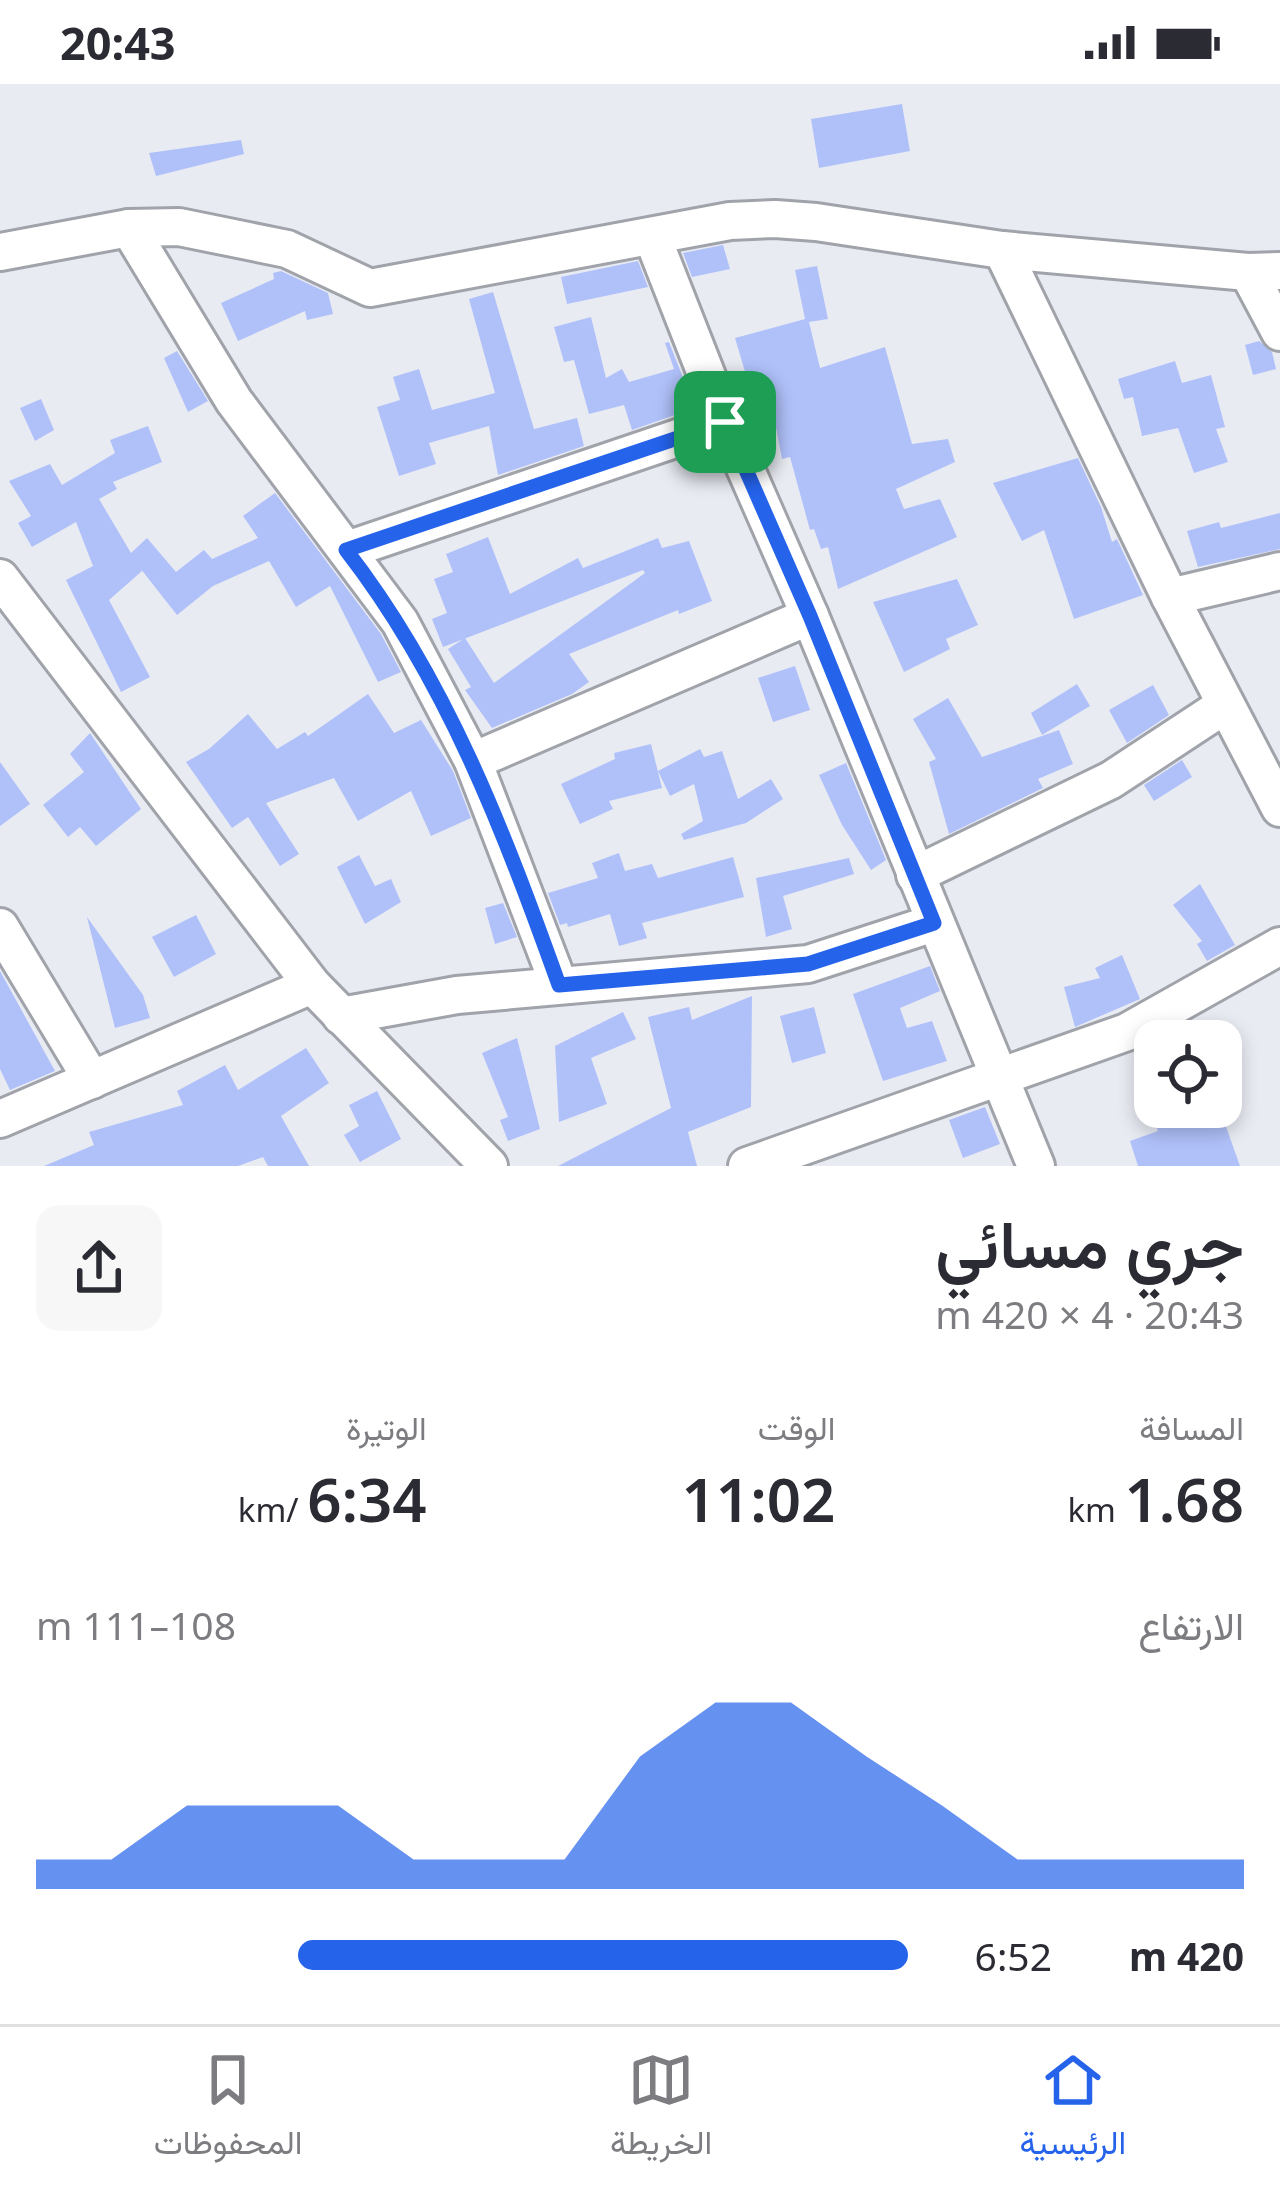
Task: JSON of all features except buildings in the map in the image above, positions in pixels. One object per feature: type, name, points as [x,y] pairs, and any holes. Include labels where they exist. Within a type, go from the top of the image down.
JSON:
[{"type":"street","points":[[0,252],[129,228],[179,227],[287,249],[370,288],[730,221],[775,218],[1002,250],[1264,271],[1280,332]]},
{"type":"street","points":[[129,228],[222,384],[400,622],[473,761],[559,985]]},
{"type":"street","points":[[652,236],[1036,1166]]},
{"type":"street","points":[[1002,250],[1170,597],[1280,808]]},
{"type":"street","points":[[346,550],[725,422]]},
{"type":"street","points":[[1170,597],[1280,571]]},
{"type":"street","points":[[0,578],[312,986],[489,1166]]},
{"type":"street","points":[[473,761],[810,616]]},
{"type":"street","points":[[914,875],[1112,780],[1225,705]]},
{"type":"street","points":[[341,1016],[457,995],[808,964],[934,923]]},
{"type":"street","points":[[0,927],[92,1080]]},
{"type":"street","points":[[747,1166],[1127,1032],[1280,946]]},
{"type":"street","points":[[0,1119],[312,986]]},
{"type":"route","points":[[725,422],[810,616],[934,923],[808,964],[559,985],[473,761],[400,622],[346,550],[725,422]]}]
